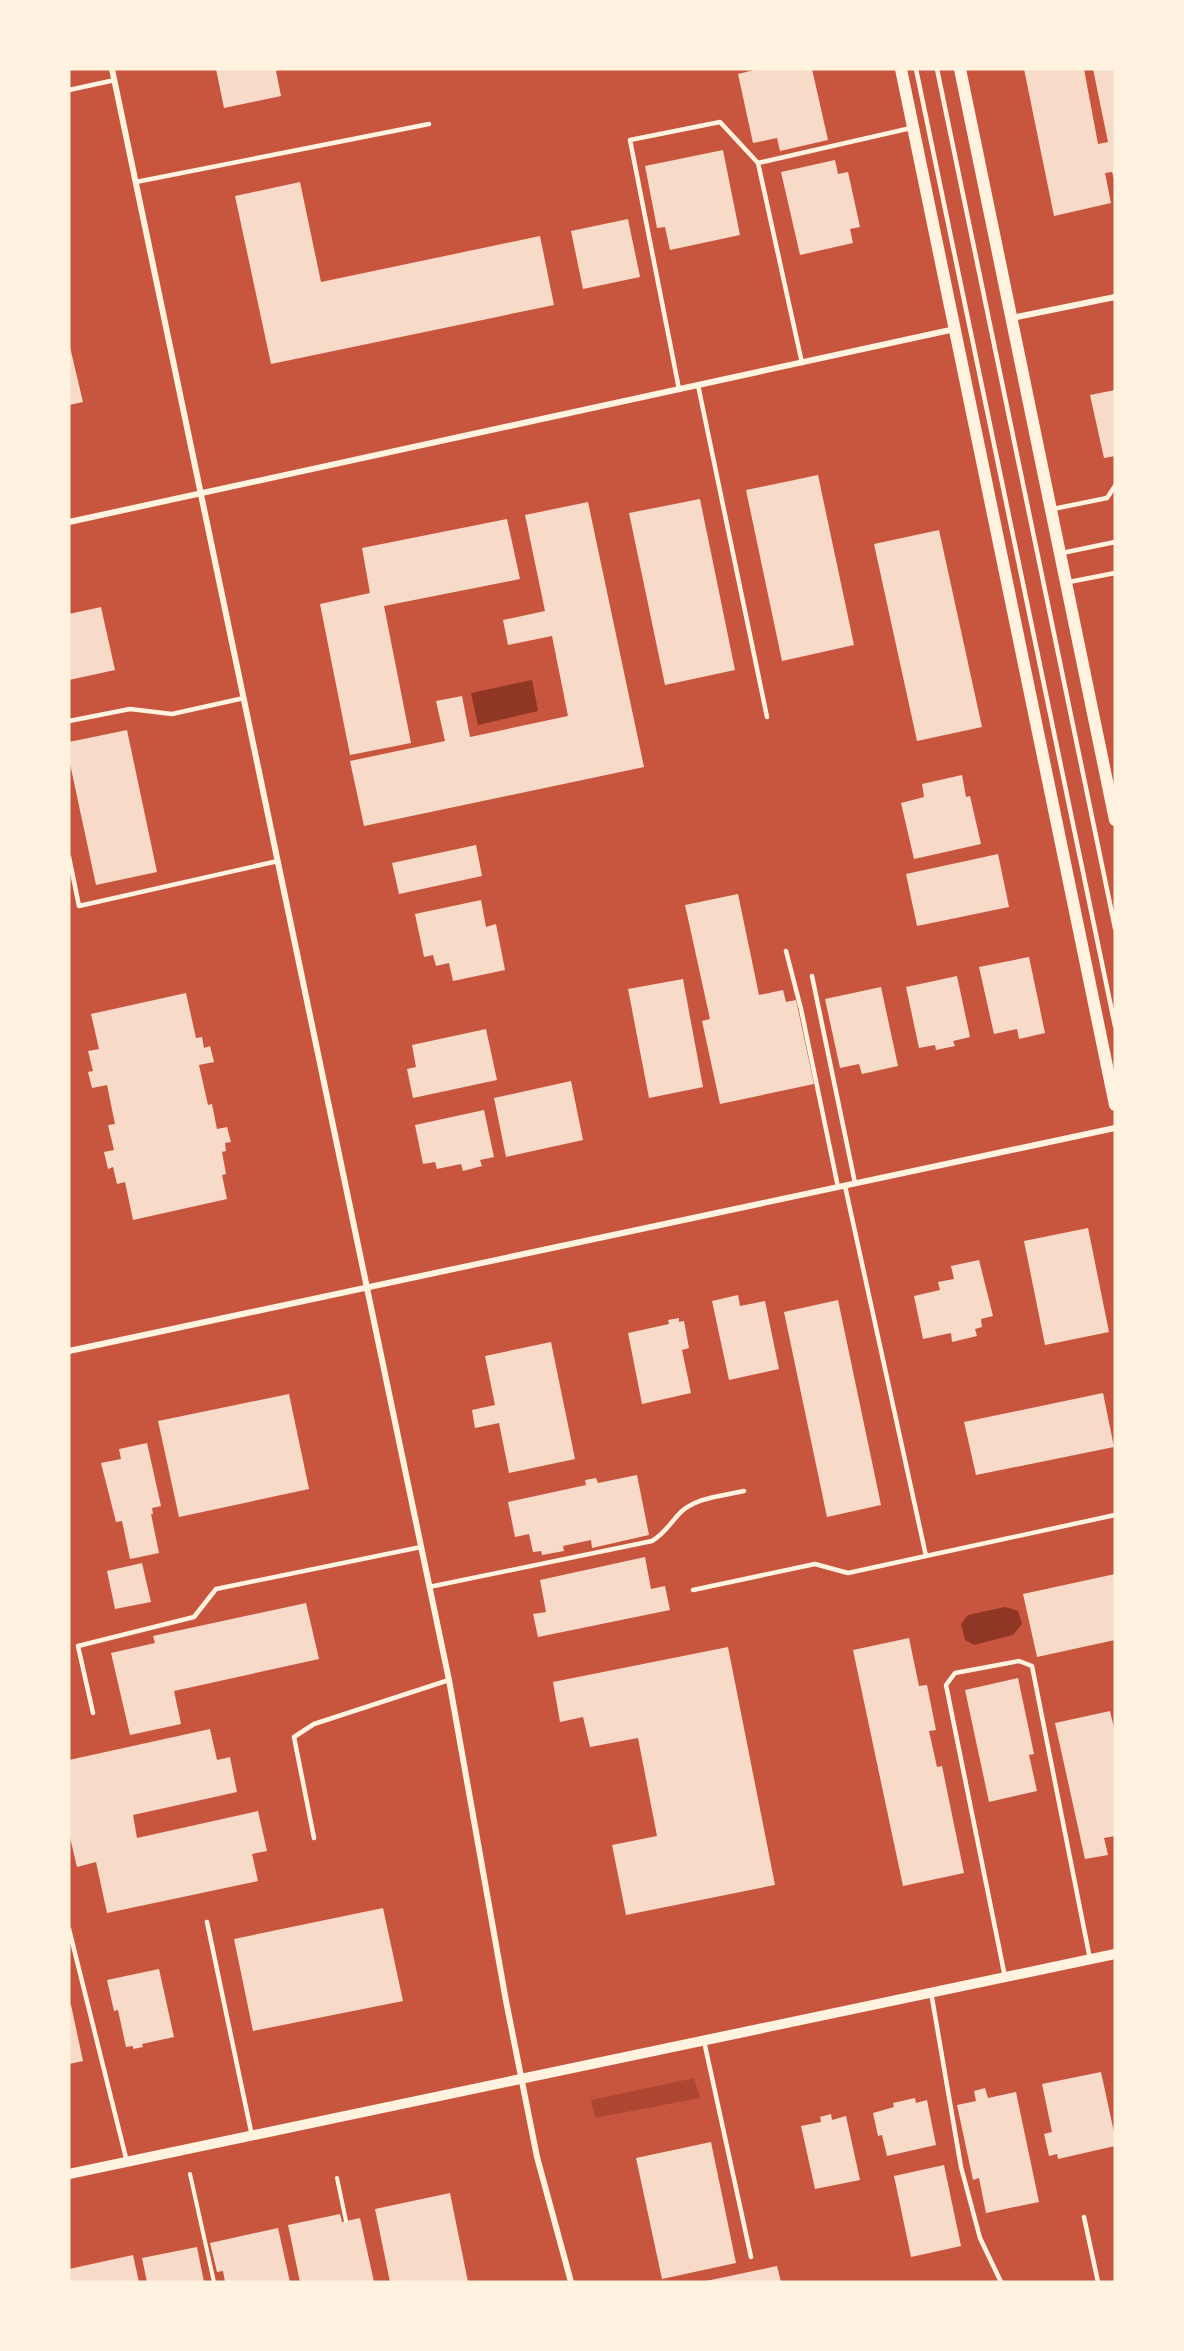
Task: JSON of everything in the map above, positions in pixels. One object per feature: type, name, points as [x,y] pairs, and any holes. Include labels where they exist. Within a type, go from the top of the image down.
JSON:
[{"type":"main road","points":[[901,69],[1115,1105]]},
{"type":"main road","points":[[960,69],[1115,820]]},
{"type":"street","points":[[112,69],[421,1547],[537,2157],[571,2282]]},
{"type":"street","points":[[1011,318],[1115,297]]},
{"type":"street","points":[[69,522],[955,329]]},
{"type":"street","points":[[69,1351],[1115,1128]]},
{"type":"street","points":[[69,2174],[1115,1954]]},
{"type":"lane","points":[[916,69],[1115,1026]]},
{"type":"lane","points":[[937,69],[1115,928]]},
{"type":"lane","points":[[69,90],[115,80]]},
{"type":"lane","points":[[680,389],[630,140],[720,122],[758,163],[802,363]]},
{"type":"lane","points":[[136,182],[429,124]]},
{"type":"lane","points":[[758,163],[913,128]]},
{"type":"lane","points":[[698,385],[767,717]]},
{"type":"lane","points":[[1051,510],[1107,498],[1115,486]]},
{"type":"lane","points":[[1060,554],[1115,542]]},
{"type":"lane","points":[[1066,583],[1115,573]]},
{"type":"lane","points":[[69,721],[130,709],[172,714],[244,698]]},
{"type":"lane","points":[[69,857],[80,906],[278,861]]},
{"type":"lane","points":[[786,951],[926,1556]]},
{"type":"lane","points":[[812,976],[855,1184]]},
{"type":"lane","points":[[429,1587],[652,1541],[662,1535],[678,1514],[688,1507],[703,1500],[744,1491]]},
{"type":"lane","points":[[693,1590],[815,1564],[848,1573],[1115,1515]]},
{"type":"lane","points":[[93,1713],[78,1646],[194,1617],[216,1589],[421,1547]]},
{"type":"lane","points":[[1005,1977],[946,1684],[955,1673],[1020,1661],[1032,1666],[1090,1959]]},
{"type":"lane","points":[[315,1838],[294,1737],[314,1724],[448,1680]]},
{"type":"lane","points":[[207,1922],[252,2136]]},
{"type":"lane","points":[[69,1929],[127,2162]]},
{"type":"lane","points":[[930,1992],[961,2167],[980,2238],[1001,2282]]},
{"type":"lane","points":[[704,2041],[752,2257]]},
{"type":"lane","points":[[1084,2217],[1098,2282]]},
{"type":"path","points":[[184,2150],[214,2282]]},
{"type":"path","points":[[337,2178],[346,2221]]},
{"type":"shaded area","points":[[532,680],[538,711],[478,725],[471,693]]},
{"type":"shaded area","points":[[1005,1607],[1018,1611],[1022,1624],[1013,1635],[974,1645],[965,1640],[961,1624],[968,1615]]},
{"type":"shaded area","points":[[694,2078],[700,2098],[595,2118],[591,2100]]},
{"type":"building","points":[[216,69],[282,69],[276,71],[281,96],[224,108]]},
{"type":"building","points":[[758,69],[812,69],[828,140],[780,151],[777,138],[753,143],[738,74]]},
{"type":"building","points":[[1024,69],[1084,69],[1098,144],[1108,142],[1093,69],[1115,69],[1115,183],[1112,172],[1105,173],[1111,203],[1054,216]]},
{"type":"building","points":[[723,150],[740,235],[670,250],[665,227],[657,228],[645,166]]},
{"type":"building","points":[[835,160],[838,174],[848,172],[860,227],[850,229],[853,243],[800,255],[781,172]]},
{"type":"building","points":[[300,182],[321,282],[540,236],[554,305],[271,364],[235,196]]},
{"type":"building","points":[[628,219],[640,277],[583,289],[571,231]]},
{"type":"building","points":[[69,343],[83,402],[69,405]]},
{"type":"building","points":[[1115,390],[1115,456],[1104,458],[1090,395]]},
{"type":"building","points":[[818,475],[854,645],[782,661],[746,490]]},
{"type":"building","points":[[700,499],[735,670],[665,685],[629,513]]},
{"type":"building","points":[[588,502],[644,767],[364,826],[350,761],[445,741],[436,701],[462,696],[470,737],[568,716],[552,636],[508,645],[503,620],[545,611],[525,515]]},
{"type":"building","points":[[507,519],[520,579],[384,606],[411,743],[350,755],[320,604],[370,593],[362,548]]},
{"type":"building","points":[[939,530],[982,727],[917,741],[874,544]]},
{"type":"building","points":[[101,607],[115,670],[69,680],[69,614]]},
{"type":"building","points":[[127,730],[157,872],[96,885],[69,759],[69,742]]},
{"type":"building","points":[[962,775],[966,797],[970,796],[981,844],[914,859],[901,803],[924,797],[922,784]]},
{"type":"building","points":[[476,845],[482,876],[399,894],[392,863]]},
{"type":"building","points":[[998,854],[1009,907],[917,926],[906,874]]},
{"type":"building","points":[[738,894],[759,995],[783,990],[786,1002],[796,1000],[814,1084],[720,1104],[702,1021],[710,1019],[685,905]]},
{"type":"building","points":[[481,900],[486,927],[496,924],[505,970],[453,981],[449,963],[436,966],[433,955],[424,957],[415,914]]},
{"type":"building","points":[[1029,957],[1045,1033],[1019,1039],[1017,1029],[994,1034],[979,967]]},
{"type":"building","points":[[957,976],[970,1037],[953,1041],[955,1046],[936,1050],[935,1045],[919,1048],[906,987]]},
{"type":"building","points":[[683,979],[703,1087],[649,1098],[628,989]]},
{"type":"building","points":[[881,987],[898,1066],[862,1074],[859,1064],[840,1068],[825,999]]},
{"type":"building","points":[[186,993],[196,1038],[202,1037],[204,1048],[210,1046],[214,1062],[199,1065],[208,1105],[212,1104],[217,1129],[227,1127],[231,1142],[225,1143],[226,1151],[222,1152],[226,1174],[222,1175],[227,1199],[133,1220],[125,1182],[117,1184],[113,1167],[108,1169],[104,1152],[114,1150],[108,1125],[115,1124],[107,1085],[92,1088],[88,1072],[93,1071],[88,1051],[99,1049],[91,1014]]},
{"type":"building","points":[[486,1029],[497,1080],[413,1098],[407,1069],[416,1067],[412,1045]]},
{"type":"building","points":[[571,1081],[583,1140],[506,1157],[494,1098]]},
{"type":"building","points":[[484,1110],[494,1157],[480,1160],[482,1166],[463,1171],[461,1164],[437,1169],[435,1162],[423,1164],[415,1125]]},
{"type":"building","points":[[1088,1228],[1109,1332],[1045,1345],[1024,1241]]},
{"type":"building","points":[[979,1260],[993,1316],[981,1319],[982,1327],[975,1329],[977,1336],[952,1342],[951,1333],[923,1339],[914,1296],[940,1290],[938,1282],[954,1279],[951,1266]]},
{"type":"building","points":[[738,1295],[740,1306],[765,1301],[779,1369],[729,1380],[712,1301]]},
{"type":"building","points":[[838,1300],[881,1505],[827,1517],[784,1312]]},
{"type":"building","points":[[679,1318],[679,1322],[684,1321],[689,1348],[682,1350],[691,1393],[642,1404],[628,1333],[669,1324],[668,1320]]},
{"type":"building","points":[[551,1342],[575,1459],[509,1473],[499,1423],[475,1428],[472,1410],[495,1405],[485,1356]]},
{"type":"building","points":[[1103,1393],[1114,1447],[976,1475],[964,1422]]},
{"type":"building","points":[[289,1394],[309,1489],[179,1517],[158,1421]]},
{"type":"building","points":[[147,1443],[161,1506],[152,1508],[153,1514],[151,1514],[159,1553],[130,1559],[122,1521],[116,1522],[101,1463],[121,1459],[119,1449]]},
{"type":"building","points":[[637,1475],[649,1535],[592,1548],[591,1540],[563,1546],[564,1551],[542,1555],[541,1551],[533,1552],[529,1534],[515,1537],[508,1502],[586,1485],[585,1480],[596,1478],[598,1483]]},
{"type":"building","points":[[645,1557],[651,1589],[665,1586],[670,1610],[538,1637],[533,1614],[546,1612],[540,1580]]},
{"type":"building","points":[[142,1563],[151,1602],[115,1609],[107,1571]]},
{"type":"building","points":[[1115,1574],[1115,1640],[1037,1657],[1023,1594]]},
{"type":"building","points":[[306,1603],[319,1659],[174,1691],[181,1724],[130,1735],[111,1653],[155,1643],[153,1636]]},
{"type":"building","points":[[909,1638],[919,1686],[927,1685],[936,1730],[929,1731],[937,1767],[942,1766],[964,1873],[903,1886],[853,1650]]},
{"type":"building","points":[[728,1647],[775,1885],[626,1915],[612,1845],[657,1836],[638,1738],[590,1747],[583,1717],[560,1722],[553,1682]]},
{"type":"building","points":[[1018,1678],[1034,1754],[1029,1755],[1037,1791],[989,1802],[965,1690]]},
{"type":"building","points":[[1110,1711],[1115,1732],[1115,1836],[1104,1838],[1108,1855],[1085,1859],[1055,1723]]},
{"type":"building","points":[[210,1729],[217,1760],[230,1757],[237,1792],[133,1815],[137,1838],[258,1811],[267,1851],[252,1854],[258,1881],[107,1913],[96,1862],[77,1867],[69,1833],[69,1760]]},
{"type":"building","points":[[383,1908],[403,2001],[253,2031],[234,1939]]},
{"type":"building","points":[[159,1969],[174,2037],[142,2044],[143,2047],[133,2049],[133,2046],[126,2047],[118,2010],[114,2011],[107,1980]]},
{"type":"building","points":[[69,2005],[71,2005],[83,2061],[69,2064]]},
{"type":"building","points":[[1101,2072],[1115,2146],[1058,2159],[1057,2154],[1049,2156],[1044,2134],[1052,2132],[1042,2084]]},
{"type":"building","points":[[985,2088],[988,2098],[1016,2092],[1039,2202],[986,2213],[979,2178],[973,2180],[957,2105],[976,2101],[974,2091]]},
{"type":"building","points":[[915,2098],[916,2103],[927,2100],[936,2145],[887,2156],[882,2135],[878,2136],[873,2113],[894,2107],[893,2103]]},
{"type":"building","points":[[831,2114],[832,2120],[846,2116],[860,2180],[815,2189],[801,2126],[821,2122],[820,2117]]},
{"type":"building","points":[[711,2142],[736,2263],[662,2279],[636,2158]]},
{"type":"building","points":[[944,2165],[961,2246],[911,2257],[894,2176]]},
{"type":"building","points":[[450,2193],[468,2282],[390,2282],[375,2209]]},
{"type":"building","points":[[340,2214],[342,2222],[360,2218],[374,2282],[300,2282],[288,2225]]},
{"type":"building","points":[[278,2228],[290,2282],[225,2282],[223,2271],[217,2272],[210,2243]]},
{"type":"building","points":[[197,2247],[204,2282],[147,2282],[142,2258]]},
{"type":"building","points":[[133,2255],[139,2282],[69,2282],[69,2269]]},
{"type":"building","points":[[777,2266],[781,2282],[706,2282],[706,2281]]}]
